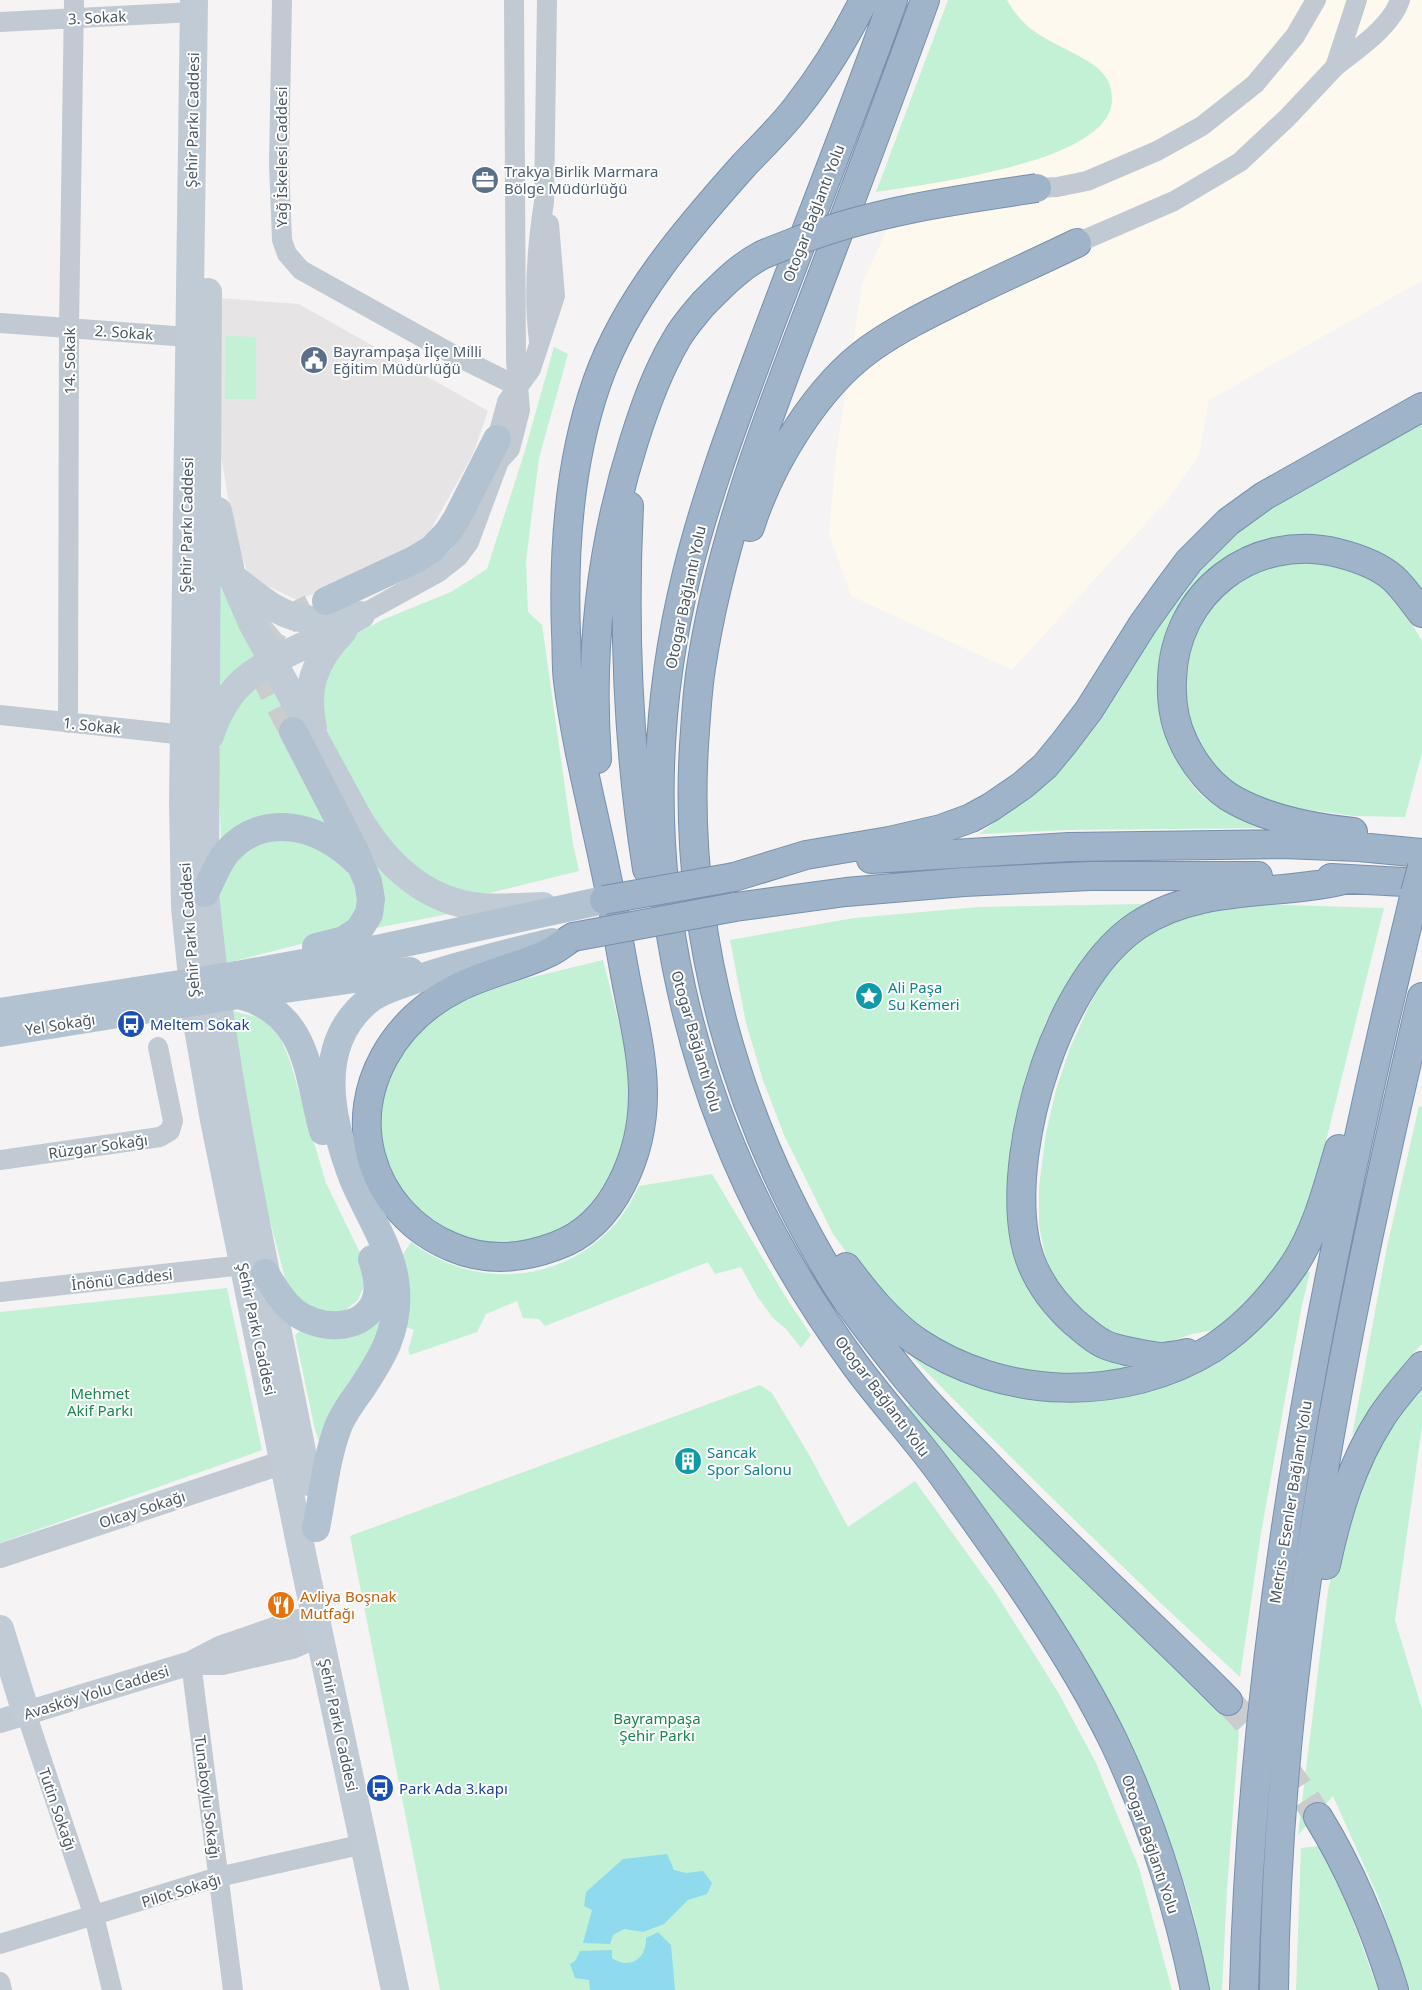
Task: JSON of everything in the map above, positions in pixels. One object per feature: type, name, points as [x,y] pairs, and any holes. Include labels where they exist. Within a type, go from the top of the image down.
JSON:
[{"type":"highway","points":[[864,0],[834,55],[796,109],[707,207],[664,261],[630,314],[611,348],[597,382],[579,454],[569,505],[565,605],[568,678],[580,756],[606,872],[638,1035],[642,1076],[643,1098],[641,1119],[631,1162],[623,1182],[607,1208],[587,1229],[566,1243],[537,1253],[511,1258],[482,1257],[455,1249],[432,1238],[411,1222],[386,1190],[372,1158],[367,1134],[367,1110],[371,1086],[378,1066],[396,1038],[406,1025],[432,1002],[458,987],[550,952],[573,937],[735,906],[846,892],[964,882],[1090,876],[1231,875],[1348,879],[1419,888]]},
{"type":"highway","name":"Otogar Bağlantı Yolu","points":[[893,0],[742,399],[701,522],[686,576],[670,660],[660,751],[660,820],[665,904],[674,958],[696,1050],[723,1129],[741,1173],[803,1287],[856,1365],[942,1474],[1052,1633],[1114,1742],[1144,1814],[1167,1883],[1186,1945],[1195,1990]]},
{"type":"highway","name":"Otogar Bağlantı Yolu","points":[[926,0],[764,430],[731,531],[719,577],[700,671],[692,773],[694,847],[705,943],[724,1033],[740,1085],[766,1151],[801,1223],[835,1283],[899,1369],[940,1416],[1028,1507],[1228,1701]]},
{"type":"highway","points":[[606,872],[593,713],[599,608],[610,526],[626,466],[646,403],[661,367],[677,338],[703,304],[728,279],[761,256],[826,230],[872,216],[952,200],[1038,188]]},
{"type":"highway","points":[[695,733],[708,692],[738,561],[754,513],[780,458],[814,402],[871,348],[926,315],[1077,243]]},
{"type":"highway","points":[[646,403],[629,502],[626,629],[630,712],[641,827],[653,901],[674,958]]},
{"type":"highway","points":[[734,878],[806,855],[889,841],[941,829],[971,818],[991,807],[1023,785],[1045,766],[1089,710],[1143,624],[1171,584],[1189,561],[1228,522],[1264,496],[1422,407]]},
{"type":"highway","points":[[1422,613],[1393,578],[1374,566],[1352,556],[1305,548],[1259,556],[1217,580],[1203,594],[1188,615],[1175,652],[1172,689],[1173,709],[1179,732],[1188,751],[1198,767],[1214,786],[1236,801],[1268,814],[1300,823],[1398,839],[1422,848]]},
{"type":"highway","points":[[604,900],[734,878],[866,860],[1069,847],[1283,844],[1359,847],[1422,853]]},
{"type":"highway","points":[[766,1151],[788,1176],[843,1264],[878,1308],[915,1340],[942,1357],[976,1372],[1007,1381],[1038,1387],[1069,1388],[1102,1386],[1153,1375],[1191,1360],[1213,1347],[1241,1326],[1277,1288],[1295,1264],[1304,1247],[1321,1209],[1354,1090],[1369,1050],[1385,1020],[1419,888],[1422,867]]},
{"type":"highway","points":[[1213,1347],[1192,1353],[1162,1357],[1103,1344],[1081,1328],[1058,1307],[1041,1285],[1024,1237],[1021,1211],[1026,1146],[1039,1085],[1055,1038],[1080,986],[1098,962],[1137,925],[1159,912],[1185,902],[1212,896],[1308,887],[1348,879]]},
{"type":"highway","name":"Metris - Esenler Bağlantı Yolu","points":[[1297,1660],[1316,1517],[1350,1326],[1372,1216],[1422,997]]},
{"type":"highway","name":"Metris - Esenler Bağlantı Yolu","points":[[1244,1990],[1253,1795],[1261,1709],[1288,1505],[1311,1368],[1342,1213],[1385,1020]]},
{"type":"highway","points":[[1274,1990],[1281,1824],[1297,1660],[1317,1605],[1333,1532],[1348,1482],[1365,1445],[1382,1416],[1422,1366]]},
{"type":"highway","points":[[1318,1816],[1340,1853],[1362,1899],[1382,1951],[1394,1990]]},
{"type":"main road","name":"Şehir Parkı Caddesi","points":[[199,4],[188,337],[184,859],[189,954],[196,1017],[254,1269],[280,1341],[316,1528],[327,1625],[364,1844],[394,1990]]},
{"type":"main road","name":"Şehir Parkı Caddesi","points":[[199,4],[206,436],[205,893],[212,961],[254,1269],[284,1462],[304,1563],[327,1625],[413,1990]]},
{"type":"main road","points":[[206,436],[221,528],[232,577],[364,869],[371,898],[369,914],[359,930],[344,940],[286,956],[238,986]]},
{"type":"main road","points":[[326,601],[414,560],[432,549],[448,532],[498,450]]},
{"type":"main road","points":[[232,577],[261,601],[275,609],[299,618],[315,620],[361,615]]},
{"type":"main road","points":[[206,765],[210,737],[219,711],[244,679],[271,660],[330,633],[361,615]]},
{"type":"main road","points":[[361,615],[329,646],[319,660],[312,680],[310,716],[304,735],[367,834],[400,871],[422,888],[448,900],[473,906],[515,907],[604,900]]},
{"type":"main road","points":[[205,893],[228,852],[250,833],[263,828],[292,827],[309,831],[347,852],[364,869]]},
{"type":"main road","points":[[238,986],[363,952],[604,900]]},
{"type":"main road","points":[[316,1528],[327,1460],[339,1425],[382,1358],[395,1315],[396,1289],[391,1264],[353,1179],[343,1148],[333,1104],[331,1071],[335,1050],[342,1032],[357,1011],[375,996],[406,983],[468,963],[573,937]]},
{"type":"main road","points":[[238,986],[468,963]]},
{"type":"main road","points":[[238,986],[279,1014],[289,1024],[298,1040],[341,1190],[374,1264],[378,1281],[377,1295],[373,1306],[360,1319],[337,1326],[318,1324],[296,1313],[254,1269]]},
{"type":"main road","name":"Yel Sokağı","points":[[0,1012],[139,1001],[238,986]]},
{"type":"main road","name":"Yel Sokağı","points":[[0,1033],[139,1001]]},
{"type":"main road","name":"Tutin Sokağı","points":[[0,1629],[26,1713]]},
{"type":"street","name":"Yağ İskelesi Caddesi","points":[[282,0],[279,164],[282,240],[287,254],[301,270],[454,355],[518,387]]},
{"type":"street","points":[[514,0],[516,352],[518,387]]},
{"type":"street","points":[[361,615],[440,572],[458,557],[469,542],[498,450],[507,402],[531,369],[539,340],[537,324],[537,264],[544,202],[547,0]]},
{"type":"street","points":[[1038,188],[1057,187],[1087,180],[1157,151],[1202,126],[1255,84],[1295,36],[1316,0]]},
{"type":"street","points":[[1335,67],[1357,0]]},
{"type":"street","points":[[1077,243],[1174,202],[1240,162],[1287,118],[1335,67],[1388,22],[1396,11],[1400,0]]},
{"type":"street","name":"3. Sokak","points":[[0,22],[74,9],[199,4]]},
{"type":"street","name":"14. Sokak","points":[[68,723],[69,328],[74,9]]},
{"type":"street","name":"2. Sokak","points":[[0,323],[188,337]]},
{"type":"street","name":"1. Sokak","points":[[0,715],[185,735]]},
{"type":"street","name":"Rüzgar Sokağı","points":[[0,1160],[160,1137],[170,1131],[173,1121],[158,1047]]},
{"type":"street","name":"İnönü Caddesi","points":[[0,1292],[254,1269]]},
{"type":"street","name":"Olcay Sokağı","points":[[0,1556],[284,1462]]},
{"type":"street","name":"Avasköy Yolu Caddesi","points":[[0,1721],[191,1663],[222,1646],[298,1621],[307,1620],[327,1625]]},
{"type":"street","name":"Tunaboylu Sokağı","points":[[191,1663],[233,1990]]},
{"type":"street","name":"Tutin Sokağı","points":[[26,1713],[94,1916],[112,1990]]},
{"type":"street","name":"Pilot Sokağı","points":[[0,1944],[218,1878],[364,1844]]},
{"type":"street","points":[[0,1982],[2,1990]]},
{"type":"shaded area","points":[[986,0],[1422,0],[1422,281],[1209,400],[1199,455],[1169,498],[1012,670],[851,596],[829,533],[836,455],[862,284],[970,46]]},
{"type":"shaded area","points":[[219,298],[299,304],[488,411],[473,454],[425,540],[342,583],[297,600],[250,578],[236,542],[217,433]]},
{"type":"green space","points":[[948,0],[1007,0],[1021,20],[1037,33],[1098,68],[1109,83],[1111,90],[1112,100],[1104,122],[1082,140],[1050,155],[1012,167],[972,176],[876,192]]},
{"type":"green space","points":[[226,336],[256,337],[256,399],[225,399]]},
{"type":"green space","points":[[554,347],[568,354],[539,458],[526,561],[528,612],[542,625],[573,844],[579,871],[481,895],[439,884],[419,873],[386,841],[324,735],[323,674],[354,635],[382,620],[451,592],[487,569],[524,454]]},
{"type":"green space","points":[[1422,422],[1422,598],[1343,541],[1199,587],[1169,740],[1184,773],[1201,795],[1222,810],[1268,828],[1069,830],[979,834],[1031,795],[1200,565],[1228,539],[1271,506]]},
{"type":"green space","points":[[1294,562],[1322,563],[1349,569],[1370,578],[1387,590],[1409,619],[1422,641],[1422,753],[1405,817],[1354,816],[1295,808],[1260,797],[1226,782],[1190,738],[1181,672],[1202,619],[1224,592],[1253,572],[1274,565]]},
{"type":"green space","points":[[220,565],[258,655],[224,686],[220,686]]},
{"type":"green space","points":[[269,673],[297,725],[333,829],[221,843],[219,763],[223,732],[230,715]]},
{"type":"green space","points":[[296,840],[316,846],[350,871],[359,883],[358,913],[336,935],[227,963],[219,897],[224,874],[251,847],[274,841]]},
{"type":"green space","points":[[373,860],[454,913],[371,929]]},
{"type":"green space","points":[[1144,904],[1112,930],[1067,987],[1046,1021],[1028,1070],[1013,1136],[1010,1172],[1036,1298],[1050,1319],[1087,1349],[1113,1361],[1137,1368],[1118,1374],[1038,1377],[937,1345],[863,1275],[833,1234],[784,1135],[763,1080],[746,1023],[730,940],[854,918],[979,907]]},
{"type":"green space","points":[[1255,904],[1384,908],[1314,1189],[1302,1227],[1271,1282],[1219,1329],[1192,1334],[1169,1342],[1140,1340],[1099,1327],[1056,1284],[1046,1259],[1039,1226],[1039,1187],[1046,1133],[1056,1090],[1070,1048],[1089,1006],[1108,972],[1131,946],[1160,926],[1188,914]]},
{"type":"green space","points":[[603,960],[626,1052],[629,1086],[628,1113],[622,1142],[612,1172],[602,1188],[584,1212],[569,1227],[526,1246],[467,1241],[433,1224],[411,1206],[384,1158],[379,1134],[379,1106],[393,1064],[424,1025],[453,1005],[474,995],[525,979]]},
{"type":"green space","points":[[232,1011],[257,1017],[270,1024],[278,1032],[290,1061],[326,1183],[363,1259],[366,1281],[358,1300],[343,1312],[323,1312],[296,1298],[287,1286],[261,1186]]},
{"type":"green space","points":[[1419,1106],[1422,1107],[1422,1344],[1407,1360],[1352,1436],[1387,1247]]},
{"type":"green space","points":[[712,1174],[787,1299],[811,1335],[801,1348],[786,1329],[772,1317],[757,1296],[741,1267],[715,1274],[708,1262],[545,1326],[539,1319],[523,1318],[517,1301],[486,1314],[477,1332],[410,1355],[408,1350],[414,1330],[406,1327],[400,1259],[411,1242],[436,1258],[463,1268],[490,1274],[518,1274],[545,1268],[571,1258],[596,1243],[617,1222],[639,1186]]},
{"type":"green space","points":[[1300,1271],[1310,1272],[1301,1310],[1261,1533],[1240,1677],[1074,1519],[911,1356],[946,1372],[1155,1387]]},
{"type":"green space","name":"Mehmet Akif Parkı","points":[[227,1288],[262,1450],[0,1543],[0,1312]]},
{"type":"green space","points":[[381,1314],[380,1328],[368,1361],[320,1443],[315,1430],[295,1335],[303,1329],[327,1337],[346,1339],[363,1332]]},
{"type":"green space","points":[[1422,1381],[1422,1426],[1395,1620],[1422,1709],[1422,1990],[1410,1990],[1379,1899],[1333,1796],[1298,1835],[1328,1590],[1359,1471]]},
{"type":"green space","name":"Bayrampaşa Şehir Parkı","points":[[760,1385],[772,1393],[808,1453],[848,1527],[915,1481],[995,1592],[1058,1692],[1096,1763],[1139,1868],[1172,1990],[440,1990],[350,1536]]},
{"type":"green space","points":[[910,1404],[1138,1626],[1239,1732],[1227,1890],[1222,1990],[1209,1990],[1194,1915],[1174,1852],[1144,1776],[1109,1701],[1089,1665],[1044,1596],[992,1526],[901,1412]]},
{"type":"green space","points":[[1319,1846],[1341,1887],[1378,1990],[1296,1990],[1301,1848]]},
{"type":"water","points":[[667,1854],[674,1870],[686,1873],[703,1871],[712,1883],[707,1894],[688,1900],[664,1924],[643,1932],[624,1929],[613,1935],[610,1944],[583,1943],[592,1910],[584,1906],[586,1892],[623,1859]]},
{"type":"water","points":[[658,1932],[671,1945],[675,1990],[590,1990],[589,1980],[575,1978],[570,1964],[575,1961],[580,1951],[612,1950],[612,1958],[625,1963],[630,1962],[636,1960],[644,1952],[646,1938]]},
{"type":"tunnel","points":[[293,731],[269,684],[265,668],[267,645],[273,631],[285,621],[311,608]]},
{"type":"tunnel","points":[[1228,1701],[1265,1741],[1318,1817]]},
{"type":"place","name":"Trakya Birlik Marmara Bölge Müdürlüğü","points":[[485,180]]},
{"type":"place","name":"Bayrampaşa İlçe Milli Eğitim Müdürlüğü","points":[[314,360]]},
{"type":"place","name":"Ali Paşa Su Kemeri","points":[[869,996]]},
{"type":"place","name":"Meltem Sokak","points":[[131,1024]]},
{"type":"place","name":"Sancak Spor Salonu","points":[[688,1461]]},
{"type":"place","name":"Avliya Boşnak Mutfağı","points":[[281,1605]]},
{"type":"place","name":"Park Ada 3.kapı","points":[[380,1788]]}]
